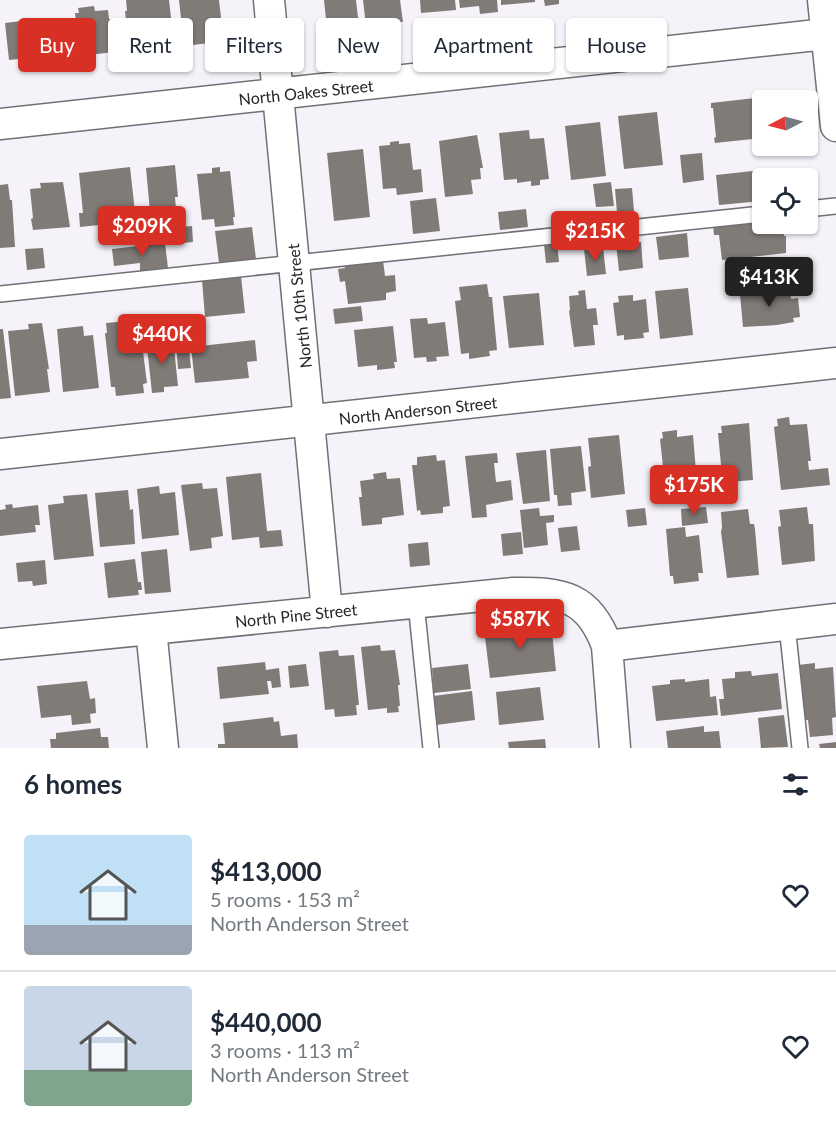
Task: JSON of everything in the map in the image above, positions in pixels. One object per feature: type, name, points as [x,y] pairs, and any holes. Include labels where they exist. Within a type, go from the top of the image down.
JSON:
[{"type":"street","name":"North 10th Street","points":[[269,0],[327,612]]},
{"type":"street","points":[[823,0],[836,126]]},
{"type":"street","name":"North Oakes Street","points":[[0,124],[826,34]]},
{"type":"street","name":"North Anderson Street","points":[[0,454],[836,363]]},
{"type":"street","name":"North Pine Street","points":[[0,644],[536,592],[564,596],[586,611],[595,619],[607,646]]},
{"type":"street","points":[[615,748],[607,646],[836,619]]},
{"type":"street","points":[[151,629],[163,748]]},
{"type":"lane","points":[[818,208],[836,206]]},
{"type":"lane","points":[[0,294],[752,215]]},
{"type":"lane","points":[[416,603],[431,748]]},
{"type":"lane","points":[[787,625],[800,748]]},
{"type":"building","points":[[126,0],[169,0],[171,18],[126,18],[125,11],[127,11]]},
{"type":"building","points":[[179,0],[219,0],[221,18],[205,18],[205,43],[193,45],[193,18],[181,18]]},
{"type":"building","points":[[324,0],[356,0],[358,18],[326,18]]},
{"type":"building","points":[[363,0],[400,0],[403,22],[401,22],[401,18],[365,18]]},
{"type":"building","points":[[420,0],[455,0],[456,10],[421,13]]},
{"type":"building","points":[[459,0],[497,0],[498,12],[480,14],[479,6],[460,8]]},
{"type":"building","points":[[501,0],[535,0],[535,2],[501,5]]},
{"type":"building","points":[[544,0],[559,0],[559,4],[545,6]]},
{"type":"building","points":[[94,6],[95,11],[108,10],[108,53],[96,54],[96,18],[76,18],[75,13],[79,13],[78,8]]},
{"type":"building","points":[[18,21],[18,59],[9,60],[5,23]]},
{"type":"building","points":[[752,98],[752,139],[715,143],[711,103]]},
{"type":"building","points":[[657,112],[663,165],[624,169],[618,116]]},
{"type":"building","points":[[600,122],[606,176],[571,180],[565,126]]},
{"type":"building","points":[[529,130],[530,139],[544,138],[549,179],[540,180],[540,185],[531,186],[531,181],[517,183],[517,179],[504,180],[499,133]]},
{"type":"building","points":[[477,135],[483,168],[480,168],[481,179],[471,180],[473,194],[445,197],[439,141]]},
{"type":"building","points":[[399,141],[399,144],[410,143],[413,170],[421,169],[423,192],[397,195],[396,188],[383,189],[379,146]]},
{"type":"building","points":[[363,149],[370,217],[334,221],[327,153]]},
{"type":"building","points":[[702,153],[704,180],[683,183],[680,155]]},
{"type":"building","points":[[175,165],[178,197],[175,197],[176,209],[150,212],[146,168]]},
{"type":"building","points":[[130,167],[136,221],[80,227],[79,213],[83,213],[79,173]]},
{"type":"building","points":[[220,167],[220,172],[230,171],[235,217],[233,217],[234,225],[215,227],[214,219],[202,220],[197,174],[212,173],[212,168]]},
{"type":"building","points":[[752,171],[752,202],[719,205],[716,175]]},
{"type":"building","points":[[63,182],[70,227],[33,230],[30,189],[41,188],[40,183]]},
{"type":"building","points":[[611,182],[614,206],[596,207],[593,184]]},
{"type":"building","points":[[8,184],[10,200],[12,200],[15,247],[0,248],[0,185]]},
{"type":"building","points":[[632,188],[634,211],[617,213],[615,189]]},
{"type":"building","points":[[436,198],[440,231],[413,234],[410,201]]},
{"type":"building","points":[[526,209],[528,227],[500,230],[498,212]]},
{"type":"building","points":[[728,223],[728,226],[752,223],[752,234],[784,234],[786,236],[786,253],[722,260],[719,235],[714,235],[713,225]]},
{"type":"building","points":[[192,226],[193,242],[182,243],[181,227]]},
{"type":"building","points":[[252,227],[256,259],[219,263],[215,231]]},
{"type":"building","points":[[687,233],[689,257],[659,260],[656,237]]},
{"type":"building","points":[[641,242],[643,268],[619,271],[616,244]]},
{"type":"building","points":[[165,243],[168,268],[140,271],[140,263],[114,266],[112,249]]},
{"type":"building","points":[[557,243],[559,262],[546,263],[544,245]]},
{"type":"building","points":[[603,247],[606,274],[587,276],[584,249]]},
{"type":"building","points":[[43,248],[45,268],[27,270],[25,249]]},
{"type":"building","points":[[383,260],[385,276],[395,275],[396,291],[386,293],[386,300],[348,304],[345,281],[340,282],[338,269],[345,268],[344,264]]},
{"type":"building","points":[[241,276],[245,313],[205,317],[202,280]]},
{"type":"building","points":[[487,284],[489,297],[492,297],[497,350],[489,351],[490,356],[469,359],[469,353],[461,354],[455,301],[461,300],[459,287]]},
{"type":"building","points":[[688,288],[693,335],[660,339],[655,291]]},
{"type":"building","points":[[790,288],[791,299],[798,298],[800,317],[793,318],[794,322],[743,327],[740,294]]},
{"type":"building","points":[[585,290],[587,309],[596,308],[598,325],[593,325],[595,345],[574,347],[569,296],[579,295],[578,291]]},
{"type":"building","points":[[539,293],[544,345],[509,348],[503,296]]},
{"type":"building","points":[[633,295],[633,301],[646,299],[649,332],[643,333],[644,338],[624,340],[624,335],[617,336],[613,303],[619,302],[618,296]]},
{"type":"building","points":[[361,306],[363,321],[335,324],[333,309]]},
{"type":"building","points":[[198,315],[200,338],[178,341],[175,317]]},
{"type":"building","points":[[427,318],[428,324],[445,322],[449,356],[436,357],[437,361],[427,362],[426,357],[414,358],[410,319]]},
{"type":"building","points":[[139,320],[147,383],[143,384],[144,393],[116,396],[115,387],[111,387],[106,323]]},
{"type":"building","points":[[42,323],[50,392],[15,396],[8,331],[29,329],[28,324]]},
{"type":"building","points":[[83,326],[84,336],[93,335],[99,388],[63,392],[57,329]]},
{"type":"building","points":[[393,326],[397,362],[394,362],[395,368],[377,370],[377,365],[358,367],[354,330]]},
{"type":"building","points":[[0,329],[3,329],[11,398],[0,399]]},
{"type":"building","points":[[173,338],[178,386],[164,387],[164,392],[152,393],[147,347],[154,346],[154,340]]},
{"type":"building","points":[[255,340],[257,361],[247,362],[249,378],[195,383],[191,347]]},
{"type":"building","points":[[188,341],[191,368],[178,369],[176,342]]},
{"type":"building","points":[[789,417],[790,425],[807,424],[811,461],[808,461],[809,470],[828,468],[830,485],[781,490],[774,427],[778,426],[777,419]]},
{"type":"building","points":[[749,423],[753,480],[728,482],[722,496],[707,498],[705,485],[710,485],[708,466],[721,465],[718,433],[722,433],[721,426]]},
{"type":"building","points":[[677,430],[677,437],[693,435],[696,486],[670,489],[669,475],[664,476],[660,439],[663,438],[662,432]]},
{"type":"building","points":[[619,435],[625,494],[591,498],[588,438]]},
{"type":"building","points":[[581,446],[586,491],[571,493],[572,505],[558,506],[557,495],[554,495],[550,449]]},
{"type":"building","points":[[546,450],[550,501],[523,504],[516,453]]},
{"type":"building","points":[[497,453],[498,463],[494,463],[496,482],[511,480],[513,500],[486,505],[487,517],[472,518],[465,456]]},
{"type":"building","points":[[436,455],[437,461],[445,460],[450,506],[443,507],[443,513],[421,515],[420,510],[417,511],[412,465],[417,465],[417,457]]},
{"type":"building","points":[[386,472],[387,479],[400,478],[404,515],[382,518],[382,524],[362,526],[360,481],[374,479],[373,474]]},
{"type":"building","points":[[261,473],[267,531],[281,530],[283,546],[260,548],[259,537],[232,540],[226,477]]},
{"type":"building","points":[[202,483],[203,489],[217,488],[223,536],[211,538],[212,548],[190,551],[181,485]]},
{"type":"building","points":[[159,486],[160,494],[175,492],[179,535],[142,539],[137,489]]},
{"type":"building","points":[[128,490],[130,510],[133,509],[135,544],[100,547],[95,493]]},
{"type":"building","points":[[87,494],[94,556],[54,560],[48,505],[64,503],[63,496]]},
{"type":"building","points":[[12,504],[13,508],[38,505],[40,525],[35,525],[36,532],[0,536],[0,510],[6,509],[5,505]]},
{"type":"building","points":[[706,507],[708,523],[682,526],[681,509]]},
{"type":"building","points":[[807,507],[809,524],[813,524],[815,561],[782,565],[778,527],[781,526],[779,510]]},
{"type":"building","points":[[539,508],[540,516],[554,515],[554,522],[546,523],[548,545],[524,548],[520,510]]},
{"type":"building","points":[[645,508],[647,525],[628,527],[626,510]]},
{"type":"building","points":[[748,509],[750,524],[754,524],[755,529],[759,575],[727,578],[721,532],[721,512]]},
{"type":"building","points":[[577,526],[580,550],[561,552],[558,528]]},
{"type":"building","points":[[685,527],[686,537],[699,535],[703,573],[698,573],[699,581],[674,584],[673,576],[670,576],[666,529]]},
{"type":"building","points":[[521,532],[523,554],[503,556],[501,534]]},
{"type":"building","points":[[428,542],[430,565],[410,567],[408,544]]},
{"type":"building","points":[[167,549],[171,592],[145,594],[141,552]]},
{"type":"building","points":[[135,559],[138,582],[141,582],[142,590],[138,590],[139,595],[108,598],[104,563]]},
{"type":"building","points":[[45,560],[47,584],[33,586],[32,581],[18,582],[16,563]]},
{"type":"building","points":[[551,622],[556,671],[490,678],[484,629]]},
{"type":"building","points":[[380,645],[381,651],[395,650],[400,685],[398,685],[399,712],[387,713],[387,708],[368,710],[361,647]]},
{"type":"building","points":[[338,650],[339,656],[354,655],[359,705],[356,705],[357,715],[335,717],[334,709],[325,710],[319,652]]},
{"type":"building","points":[[265,662],[266,670],[279,668],[281,687],[272,688],[271,681],[267,681],[269,694],[220,699],[217,667]]},
{"type":"building","points":[[815,663],[815,669],[833,667],[836,717],[832,718],[833,735],[810,737],[808,720],[804,720],[798,665]]},
{"type":"building","points":[[306,664],[309,686],[290,688],[288,666]]},
{"type":"building","points":[[468,664],[471,689],[434,693],[432,668]]},
{"type":"building","points":[[751,671],[752,676],[778,673],[782,709],[721,716],[719,699],[724,699],[722,679],[735,678],[735,672]]},
{"type":"building","points":[[685,679],[685,682],[709,679],[710,697],[716,696],[718,715],[656,721],[652,686],[670,684],[670,680]]},
{"type":"building","points":[[87,681],[90,699],[95,698],[96,713],[90,714],[91,723],[72,725],[71,715],[41,718],[37,686]]},
{"type":"building","points":[[540,687],[544,720],[499,725],[496,692]]},
{"type":"building","points":[[472,691],[475,720],[436,725],[433,696]]},
{"type":"building","points":[[784,715],[788,747],[761,748],[758,718]]},
{"type":"building","points":[[273,717],[274,722],[279,721],[281,736],[297,734],[298,748],[218,748],[218,744],[225,744],[223,723]]},
{"type":"building","points":[[704,726],[704,732],[719,731],[721,748],[668,748],[666,731]]},
{"type":"building","points":[[100,728],[101,737],[108,737],[109,748],[51,748],[50,739],[56,739],[56,733]]},
{"type":"building","points":[[545,739],[546,748],[509,748],[508,742]]},
{"type":"building","points":[[836,742],[836,748],[820,748],[819,744]]}]
